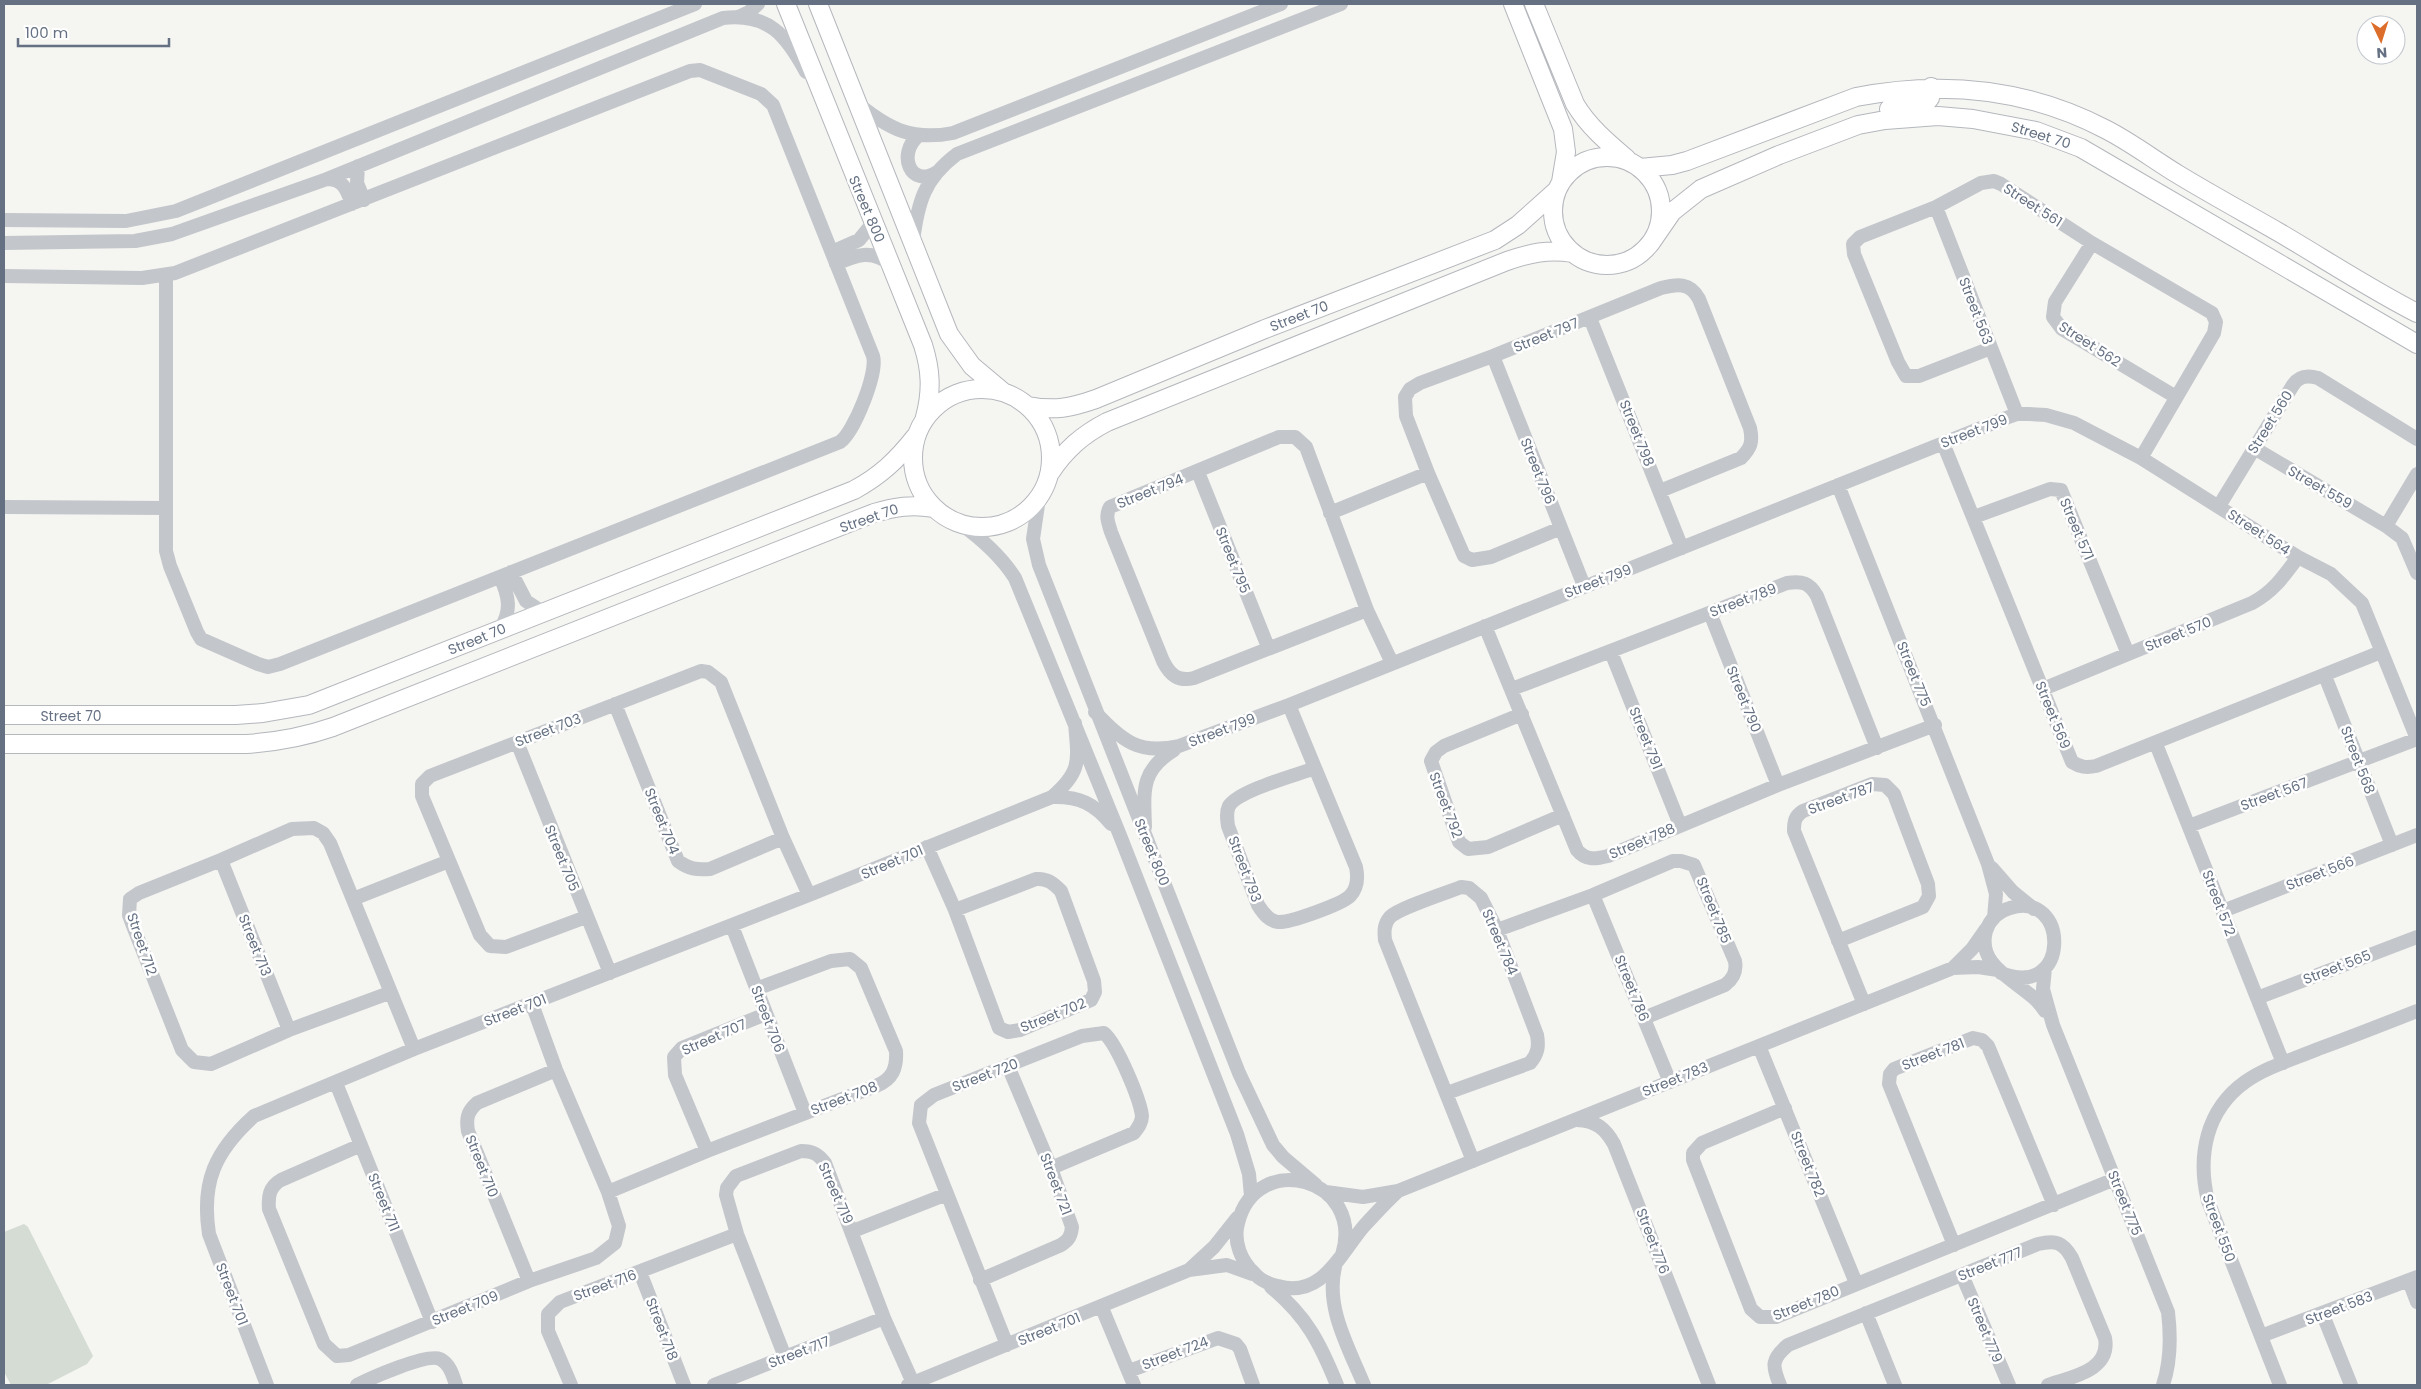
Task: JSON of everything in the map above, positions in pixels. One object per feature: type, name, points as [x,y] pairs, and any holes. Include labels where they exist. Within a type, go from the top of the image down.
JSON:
[{"type":"main road","name":"Street 800","points":[[786,4],[929,365],[930,400],[925,417]]},
{"type":"main road","name":"Street 800","points":[[818,4],[949,334],[972,366],[1004,392]]},
{"type":"main road","points":[[1513,4],[1563,129],[1566,152],[1553,205],[1553,218],[1564,243],[1573,253],[1595,263],[1613,264],[1631,259],[1650,244],[1658,227],[1661,209],[1655,186],[1634,164],[1599,135],[1578,110],[1534,4]]},
{"type":"main road","points":[[1858,125],[1864,118],[1879,110],[1926,103],[1930,98],[1931,87]]},
{"type":"main road","name":"Street 70","points":[[1634,164],[1672,165],[1687,162],[1856,96],[1884,91],[1931,87],[1967,88],[2009,94],[2079,116],[2107,129],[2159,163],[2375,292],[2417,313]]},
{"type":"main road","name":"Street 70","points":[[1650,244],[1672,212],[1701,189],[1813,141],[1858,125],[1885,120],[1938,116],[1973,118],[2036,131],[2081,148],[2417,344]]},
{"type":"main road","points":[[1558,187],[1570,170],[1591,159],[1614,157],[1634,164]]},
{"type":"main road","name":"Street 70","points":[[1028,406],[1050,410],[1074,406],[1096,399],[1265,329],[1496,240],[1529,216],[1558,187]]},
{"type":"main road","name":"Street 70","points":[[1050,474],[1060,457],[1076,441],[1089,431],[1107,422],[1507,261],[1538,251],[1553,250],[1573,253]]},
{"type":"main road","points":[[990,389],[1004,392],[1028,406],[1046,430],[1050,444],[1050,474],[1039,498],[1024,513],[1005,523],[990,527],[962,524],[946,518],[933,508],[920,490],[912,459],[915,437],[925,417],[941,402],[960,392],[990,389]]},
{"type":"main road","name":"Street 70","points":[[4,715],[236,715],[286,710],[332,697],[854,490],[880,475],[902,454],[915,437]]},
{"type":"main road","name":"Street 70","points":[[4,744],[246,744],[308,736],[874,513],[901,506],[915,505],[933,508]]},
{"type":"street","points":[[4,220],[126,220],[176,211],[695,4]]},
{"type":"street","points":[[737,17],[749,12],[758,4]]},
{"type":"street","points":[[857,103],[886,125],[919,135],[942,135],[964,129],[1282,4]]},
{"type":"street","points":[[912,244],[920,201],[937,172],[957,154],[1341,4]]},
{"type":"street","points":[[4,243],[135,241],[153,238],[204,223],[327,179],[723,18],[752,18],[777,30],[789,42],[826,108]]},
{"type":"street","points":[[4,276],[142,278],[166,276],[690,71],[700,70],[760,94],[773,104],[875,365],[873,376],[850,430],[844,439],[280,664],[263,666],[206,642],[199,636],[168,559],[166,508],[166,276]]},
{"type":"street","points":[[919,135],[908,149],[908,164],[914,172],[923,176],[937,172]]},
{"type":"street","points":[[358,166],[358,202]]},
{"type":"street","points":[[327,179],[336,180],[343,185],[358,202]]},
{"type":"street","name":"Street 561","points":[[1990,348],[1919,376],[1906,376],[1898,362],[1854,254],[1853,244],[1860,237],[1936,207],[1981,183],[1994,181],[2092,243],[2212,313],[2216,322],[2214,332],[2141,458]]},
{"type":"street","name":"Street 563","points":[[1936,207],[2017,414]]},
{"type":"street","points":[[834,258],[859,240],[873,223]]},
{"type":"street","name":"Street 562","points":[[2092,243],[2054,302],[2053,317],[2062,329],[2176,397]]},
{"type":"street","points":[[834,258],[867,254],[880,257],[890,264]]},
{"type":"street","name":"Street 797","points":[[1561,528],[1491,557],[1472,560],[1464,556],[1406,416],[1405,397],[1410,389],[1420,382],[1493,356],[1661,288],[1685,285],[1694,290],[1699,299],[1750,428],[1752,440],[1749,450],[1741,458],[1660,491]]},
{"type":"street","name":"Street 798","points":[[1590,318],[1682,548]]},
{"type":"street","name":"Street 796","points":[[1493,356],[1584,586]]},
{"type":"street","name":"Street 560","points":[[2219,506],[2297,380],[2310,376],[2318,378],[2417,439]]},
{"type":"street","name":"Street 799","points":[[1095,712],[1119,734],[1143,749],[1164,750],[1179,746],[1289,705],[2017,414]]},
{"type":"street","name":"Street 564","points":[[2017,414],[2046,415],[2064,419],[2141,458],[2298,557],[2331,574],[2350,589],[2362,603],[2417,739]]},
{"type":"street","name":"Street 794","points":[[1367,610],[1186,680],[1170,673],[1111,532],[1106,518],[1110,507],[1198,472],[1278,437],[1295,437],[1306,447],[1367,610],[1392,663]]},
{"type":"street","name":"Street 569","points":[[1943,443],[2072,762],[2077,766],[2089,768],[2156,744],[2381,652]]},
{"type":"street","name":"Street 559","points":[[2254,448],[2386,526],[2402,538],[2417,573]]},
{"type":"street","name":"Street 795","points":[[1198,472],[1268,648]]},
{"type":"street","points":[[1330,513],[1428,473]]},
{"type":"street","points":[[2386,526],[2417,474]]},
{"type":"street","name":"Street 775","points":[[1838,485],[1988,864],[1996,894],[1991,922]]},
{"type":"street","name":"Street 571","points":[[1974,516],[2050,489],[2060,490],[2128,654]]},
{"type":"street","name":"Street 800","points":[[1039,498],[1033,528],[1035,550],[1095,712],[1146,835],[1238,1073],[1273,1144],[1283,1157],[1321,1188]]},
{"type":"street","points":[[4,507],[166,508]]},
{"type":"street","name":"Street 800","points":[[962,524],[1006,563],[1015,578],[1119,833],[1236,1134],[1249,1174],[1251,1196]]},
{"type":"street","name":"Street 570","points":[[2042,688],[2266,596],[2275,588],[2298,557]]},
{"type":"street","points":[[506,574],[530,606],[544,613]]},
{"type":"street","points":[[500,630],[507,616],[509,600],[506,574]]},
{"type":"street","name":"Street 789","points":[[1512,689],[1787,583],[1798,581],[1812,587],[1877,748]]},
{"type":"street","name":"Street 790","points":[[1710,613],[1778,785]]},
{"type":"street","name":"Street 788","points":[[1485,626],[1578,850],[1582,856],[1589,859],[1608,856],[1680,824],[1934,726]]},
{"type":"street","name":"Street 791","points":[[1611,652],[1680,824]]},
{"type":"street","name":"Street 703","points":[[586,917],[506,947],[490,946],[480,935],[422,796],[422,784],[430,776],[693,672],[700,671],[716,677],[721,682],[783,838],[809,895]]},
{"type":"street","name":"Street 568","points":[[2325,676],[2392,845]]},
{"type":"street","name":"Street 704","points":[[616,704],[678,861],[687,867],[697,870],[710,869],[783,838]]},
{"type":"street","name":"Street 793","points":[[1289,705],[1316,768],[1356,867],[1358,877],[1355,889],[1350,896],[1342,901],[1288,921],[1277,922],[1270,919],[1258,905],[1228,826],[1227,816],[1230,806],[1245,794],[1316,768]]},
{"type":"street","name":"Street 792","points":[[1522,714],[1444,746],[1430,761],[1459,842],[1468,849],[1488,847],[1563,815]]},
{"type":"street","name":"Street 701","points":[[1052,797],[1069,781],[1076,768],[1075,723]]},
{"type":"street","name":"Street 567","points":[[2189,826],[2417,739]]},
{"type":"street","name":"Street 705","points":[[517,742],[610,973]]},
{"type":"street","name":"Street 572","points":[[2156,744],[2283,1063]]},
{"type":"street","name":"Street 799","points":[[1146,835],[1145,794],[1149,774],[1156,762],[1179,746]]},
{"type":"street","name":"Street 787","points":[[1838,941],[1923,907],[1929,896],[1928,884],[1894,794],[1885,785],[1872,784],[1803,811],[1797,815],[1794,824],[1794,830],[1838,941],[1864,1004]]},
{"type":"street","name":"Street 701","points":[[267,1385],[209,1234],[206,1201],[218,1156],[234,1134],[254,1116],[414,1049],[732,926],[1052,797],[1070,796],[1086,801],[1101,812],[1119,833]]},
{"type":"street","name":"Street 712","points":[[389,993],[289,1030],[212,1064],[194,1062],[182,1050],[131,920],[128,905],[130,899],[139,893],[292,829],[314,828],[323,833],[330,843],[389,993],[414,1049]]},
{"type":"street","name":"Street 566","points":[[2223,911],[2417,835]]},
{"type":"street","name":"Street 702","points":[[927,847],[955,910],[999,1028],[1008,1032],[1020,1030],[1091,1000],[1095,992],[1094,981],[1061,891],[1053,883],[1043,878],[1036,879],[955,910]]},
{"type":"street","name":"Street 713","points":[[221,860],[289,1030]]},
{"type":"street","points":[[352,899],[449,861]]},
{"type":"street","name":"Street 785","points":[[1497,930],[1593,895],[1673,861],[1694,865],[1735,961],[1734,974],[1732,980],[1725,985],[1644,1018]]},
{"type":"street","name":"Street 775","points":[[1988,864],[2013,892],[2035,910]]},
{"type":"street","name":"Street 784","points":[[1447,1093],[1530,1063],[1538,1051],[1537,1035],[1497,930],[1478,894],[1469,888],[1461,887],[1394,913],[1386,925],[1385,940],[1473,1161]]},
{"type":"street","name":"Street 786","points":[[1593,895],[1670,1082]]},
{"type":"street","points":[[2013,907],[2035,910],[2045,916],[2052,925],[2056,947],[2052,958],[2045,968],[2036,974],[2024,978],[2012,977],[1999,971],[1990,961],[1985,950],[1984,938],[1991,922],[2002,911],[2013,907]]},
{"type":"street","name":"Street 783","points":[[1953,968],[1972,949],[1991,922]]},
{"type":"street","name":"Street 706","points":[[732,926],[805,1113]]},
{"type":"street","name":"Street 565","points":[[2257,998],[2417,937]]},
{"type":"street","name":"Street 708","points":[[608,1192],[707,1151],[887,1082],[894,1072],[897,1062],[896,1051],[861,968],[850,959],[831,961],[756,989]]},
{"type":"street","name":"Street 783","points":[[1321,1188],[1363,1197],[1398,1191],[1953,968],[1978,967],[1999,971]]},
{"type":"street","name":"Street 775","points":[[2045,968],[2043,989],[2053,1025],[2168,1312],[2170,1349],[2168,1371],[2163,1385]]},
{"type":"street","name":"Street 775","points":[[1999,971],[2033,996],[2053,1025]]},
{"type":"street","name":"Street 709","points":[[361,1145],[274,1184],[268,1199],[269,1209],[324,1344],[329,1350],[343,1356],[529,1282],[596,1258],[615,1243],[620,1226],[608,1192],[556,1070],[532,1004]]},
{"type":"street","name":"Street 550","points":[[2280,1385],[2208,1201],[2203,1183],[2202,1157],[2208,1128],[2217,1111],[2245,1081],[2283,1063],[2417,1011]]},
{"type":"street","name":"Street 707","points":[[707,1151],[675,1075],[674,1057],[682,1048],[766,1014]]},
{"type":"street","name":"Street 720","points":[[1007,1345],[919,1123],[921,1105],[934,1095],[1082,1036],[1095,1033],[1104,1034],[1116,1047],[1140,1107],[1142,1118],[1140,1126],[1134,1134],[1050,1168]]},
{"type":"street","name":"Street 781","points":[[1954,1245],[1889,1084],[1890,1074],[1894,1069],[1973,1038],[1982,1040],[1988,1046],[2054,1205]]},
{"type":"street","name":"Street 782","points":[[1760,1046],[1856,1283]]},
{"type":"street","name":"Street 721","points":[[980,1280],[1061,1245],[1071,1235],[1072,1227],[1008,1066]]},
{"type":"street","name":"Street 710","points":[[529,1282],[468,1132],[466,1120],[468,1113],[477,1103],[556,1070]]},
{"type":"street","name":"Street 711","points":[[336,1083],[432,1322]]},
{"type":"street","name":"Street 780","points":[[1785,1108],[1702,1143],[1692,1153],[1695,1167],[1751,1310],[1760,1317],[1776,1317],[2115,1179]]},
{"type":"street","name":"Street 776","points":[[1575,1120],[1598,1124],[1608,1132],[1709,1385]]},
{"type":"street","name":"Street 719","points":[[785,1357],[737,1234],[726,1195],[730,1182],[736,1176],[801,1151],[815,1152],[825,1163],[853,1231],[910,1384]]},
{"type":"street","points":[[1337,1385],[1308,1324],[1290,1302],[1262,1280],[1245,1263],[1238,1248],[1236,1230],[1240,1213],[1251,1196],[1265,1186],[1282,1180],[1300,1180],[1321,1188],[1334,1200],[1344,1220],[1345,1244],[1331,1283],[1335,1313],[1364,1385]]},
{"type":"street","name":"Street 783","points":[[1338,1261],[1363,1228],[1398,1191]]},
{"type":"street","points":[[853,1231],[947,1194]]},
{"type":"street","name":"Street 701","points":[[1189,1270],[1214,1247],[1240,1213]]},
{"type":"street","name":"Street 716","points":[[571,1385],[548,1331],[548,1314],[560,1302],[737,1234]]},
{"type":"street","name":"Street 777","points":[[1780,1385],[1774,1371],[1774,1361],[1778,1353],[1796,1341],[2038,1244],[2059,1242],[2066,1248],[2105,1338],[2107,1349],[2103,1359],[2096,1366],[2048,1385]]},
{"type":"street","points":[[1262,1280],[1285,1288],[1304,1287],[1321,1280],[1338,1261]]},
{"type":"street","name":"Street 701","points":[[910,1384],[1102,1308],[1189,1270],[1227,1265],[1262,1280]]},
{"type":"street","name":"Street 718","points":[[640,1272],[684,1385]]},
{"type":"street","name":"Street 779","points":[[1962,1275],[2009,1385]]},
{"type":"street","points":[[2413,1279],[2417,1302]]},
{"type":"street","name":"Street 583","points":[[2261,1336],[2322,1315],[2413,1279]]},
{"type":"street","points":[[1102,1308],[1134,1385]]},
{"type":"street","points":[[1866,1314],[1895,1385]]},
{"type":"street","points":[[2322,1315],[2351,1385]]},
{"type":"street","name":"Street 717","points":[[714,1385],[884,1318]]},
{"type":"street","name":"Street 724","points":[[1129,1371],[1218,1338],[1236,1344],[1240,1349],[1253,1385]]},
{"type":"street","points":[[357,1385],[427,1358],[440,1359],[446,1364],[456,1385]]},
{"type":"shaded area","points":[[24,1224],[28,1227],[93,1356],[87,1364],[46,1385],[11,1385],[4,1372],[4,1232]]}]
